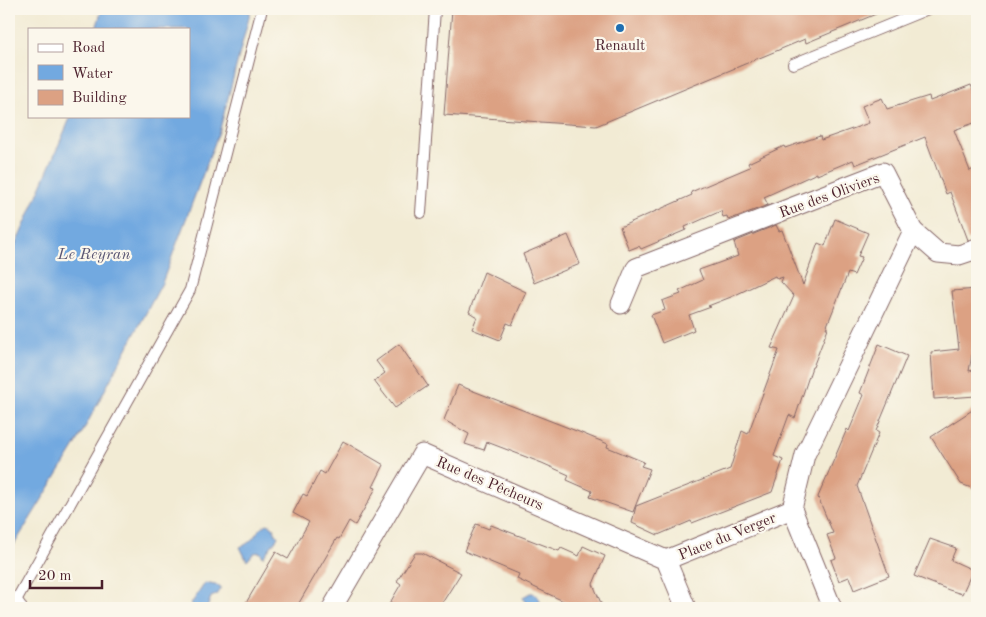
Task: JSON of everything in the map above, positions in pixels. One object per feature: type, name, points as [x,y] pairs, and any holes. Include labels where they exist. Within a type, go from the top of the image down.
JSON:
[{"type":"street","name":"Rue des Oliviers","points":[[621,304],[636,268],[883,172],[913,232]]},
{"type":"street","points":[[792,509],[805,455],[913,232],[938,253],[959,255],[977,249]]},
{"type":"street","name":"Rue des Pêcheurs","points":[[332,608],[422,454],[666,560]]},
{"type":"street","name":"Place du Verger","points":[[686,608],[666,560],[792,509],[832,608]]},
{"type":"lane","points":[[14,607],[190,290],[262,9]]},
{"type":"lane","points":[[421,213],[435,9]]},
{"type":"lane","points":[[793,64],[928,9]]},
{"type":"water","name":"Le Reyran","points":[[102,9],[251,9],[220,129],[162,283],[75,446],[9,553],[9,257],[70,118],[190,118],[190,28],[96,28]]},
{"type":"water","points":[[266,524],[273,527],[278,537],[263,557],[260,552],[254,553],[247,561],[240,547],[249,542]]},
{"type":"water","points":[[205,583],[220,586],[220,589],[216,595],[211,597],[207,608],[197,608],[191,604]]},
{"type":"water","points":[[530,593],[539,598],[541,605],[536,608],[524,608],[526,604],[523,597]]},
{"type":"building","points":[[452,9],[888,9],[806,43],[805,39],[596,126],[444,115]]},
{"type":"building","points":[[971,85],[977,99],[977,122],[954,130],[970,171],[977,167],[977,238],[968,240],[950,192],[946,194],[925,137],[855,165],[853,160],[817,175],[817,173],[764,197],[768,205],[728,220],[727,216],[723,217],[721,211],[685,227],[686,230],[641,249],[639,246],[629,250],[620,227],[692,195],[691,192],[750,167],[748,163],[784,146],[785,148],[820,136],[821,140],[869,123],[862,106],[882,98],[887,109],[929,96],[930,101]]},
{"type":"building","points":[[835,219],[868,233],[858,256],[862,257],[854,275],[848,273],[826,328],[828,328],[812,367],[795,418],[789,415],[774,456],[783,460],[772,492],[658,535],[632,523],[636,506],[730,469],[742,431],[748,434],[779,350],[771,348],[794,296],[781,282],[783,277],[777,279],[775,276],[708,306],[711,307],[689,315],[694,330],[662,343],[651,315],[665,310],[662,301],[681,294],[679,291],[703,280],[699,270],[738,256],[734,242],[776,225],[779,231],[782,230],[803,285],[818,243],[825,246]]},
{"type":"building","points":[[568,235],[580,264],[534,283],[523,254]]},
{"type":"building","points":[[484,272],[526,292],[512,325],[507,323],[500,340],[472,329],[477,317],[469,312]]},
{"type":"building","points":[[977,289],[977,326],[969,371],[975,370],[976,396],[934,399],[931,352],[959,349],[952,291]]},
{"type":"building","points":[[399,344],[428,386],[395,408],[374,381],[385,373],[376,361]]},
{"type":"building","points":[[879,344],[907,356],[876,431],[879,433],[857,486],[889,576],[854,590],[849,577],[839,581],[831,560],[836,558],[827,535],[833,533],[818,497],[847,429],[849,431],[864,395],[860,393]]},
{"type":"building","points":[[458,385],[608,444],[607,447],[644,462],[641,466],[650,469],[633,512],[590,497],[592,491],[567,480],[569,475],[542,463],[487,442],[484,450],[465,444],[469,434],[444,420]]},
{"type":"building","points":[[977,407],[977,490],[961,484],[931,437]]},
{"type":"building","points":[[343,441],[384,465],[373,487],[376,488],[355,525],[349,521],[296,608],[243,608],[276,552],[288,559],[309,522],[293,513],[303,494],[307,496],[320,471],[325,474]]},
{"type":"building","points":[[476,524],[489,529],[491,525],[559,551],[561,548],[579,556],[583,546],[605,556],[593,584],[603,608],[578,608],[517,579],[519,574],[464,551]]},
{"type":"building","points":[[930,539],[956,548],[951,560],[973,570],[962,594],[914,576]]},
{"type":"building","points":[[415,553],[422,553],[461,573],[439,608],[387,608],[401,584],[397,581]]},
{"type":"place","name":"Renault","points":[[620,28]]}]
